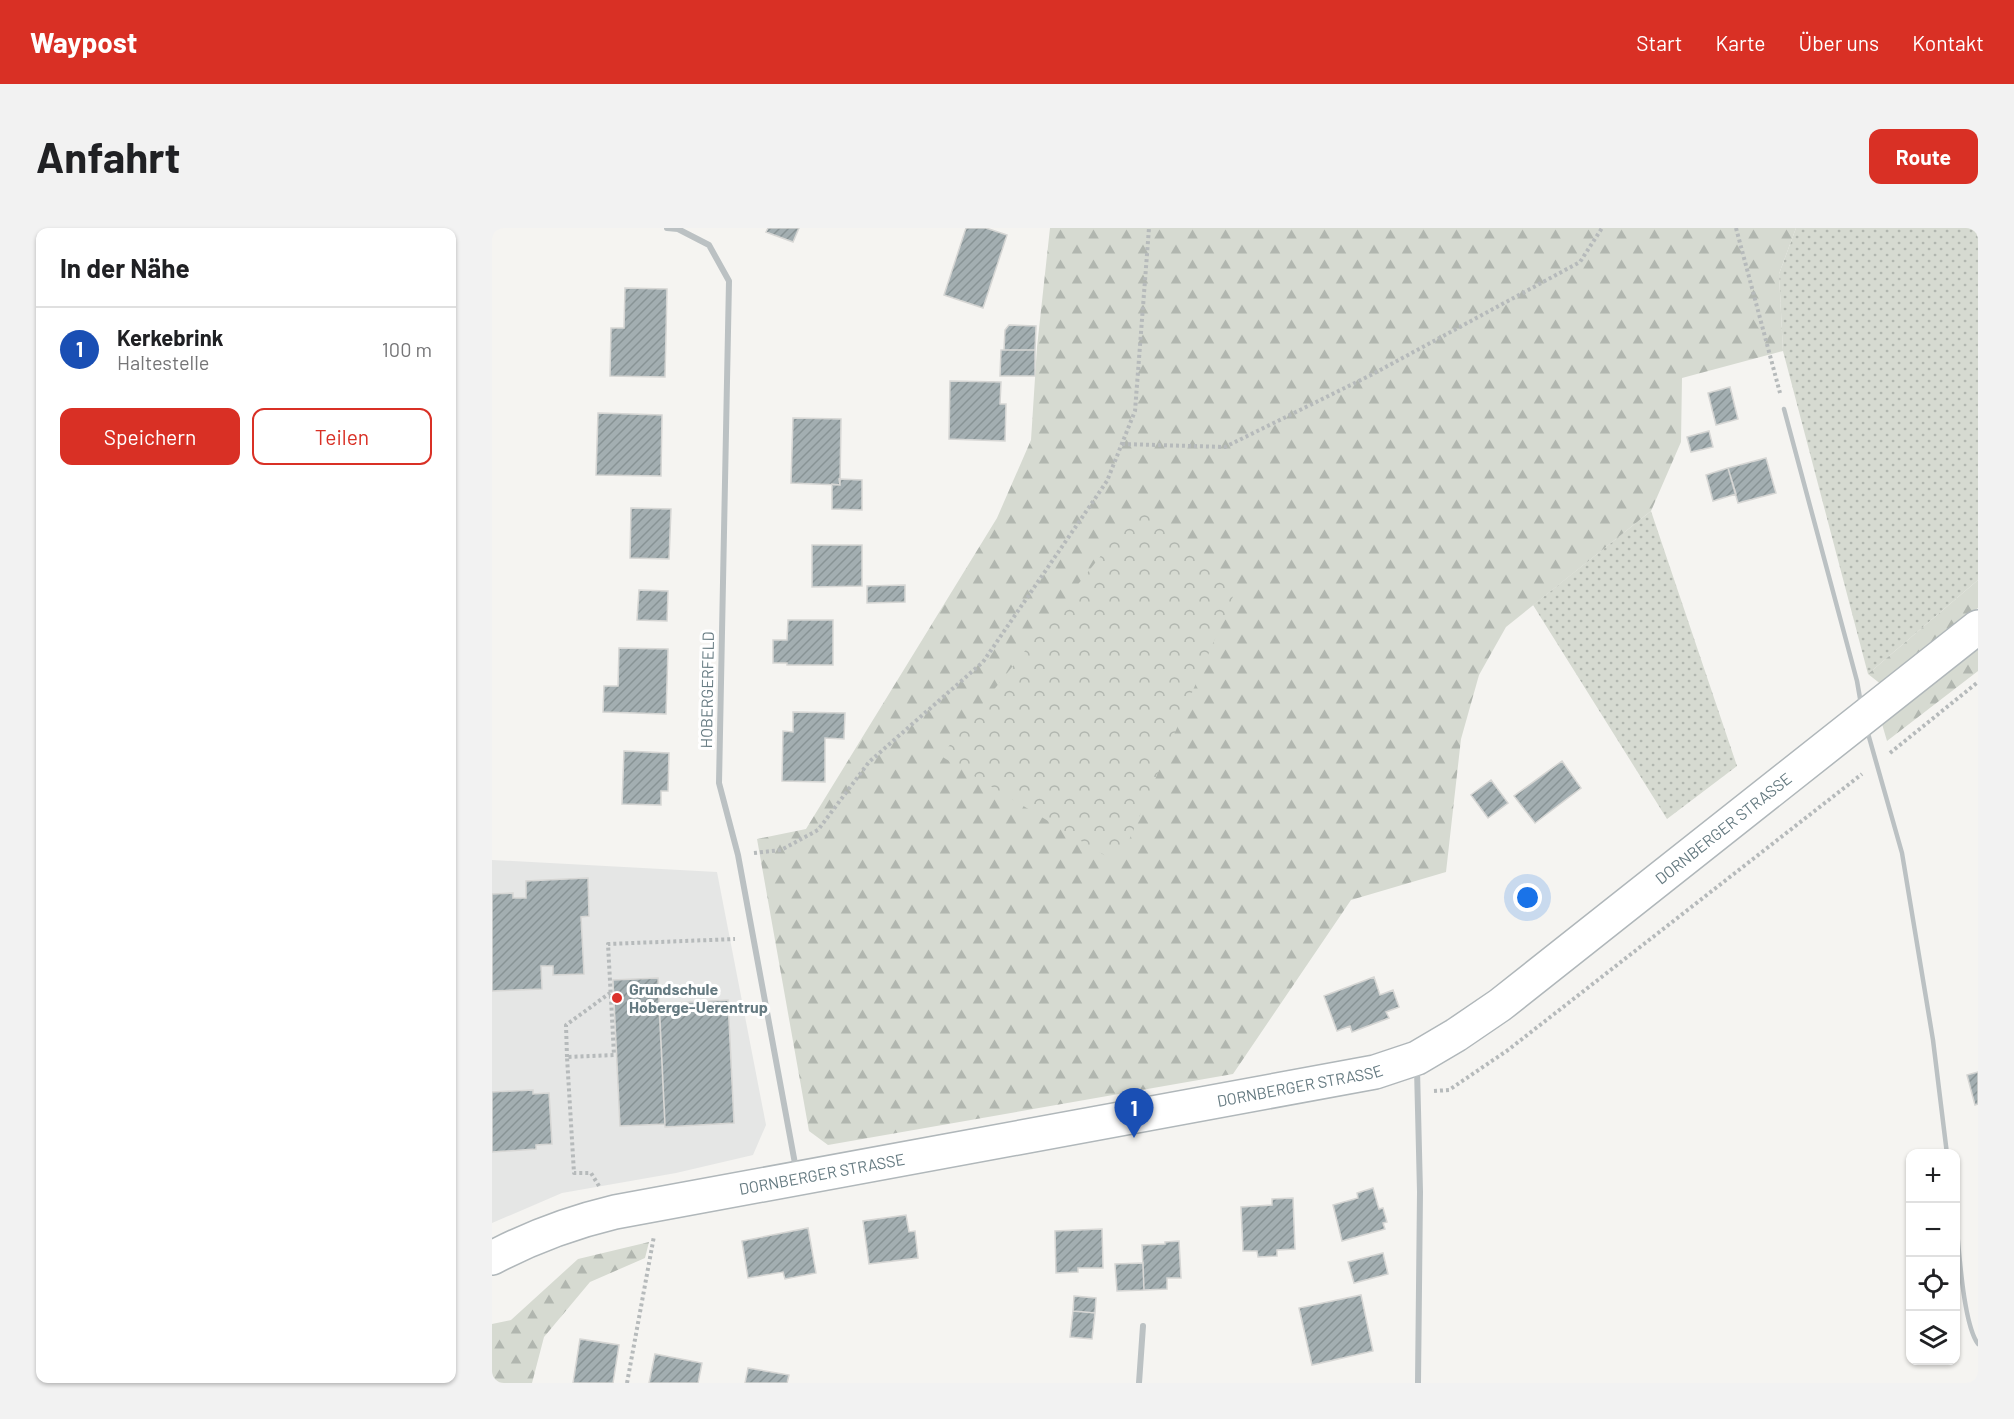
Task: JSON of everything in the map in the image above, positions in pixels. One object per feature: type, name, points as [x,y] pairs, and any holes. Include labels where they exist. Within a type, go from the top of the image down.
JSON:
[{"type":"street","name":"HOBERGERFELD","points":[[666,228],[678,229],[709,245],[729,281],[719,783],[738,855],[798,1179]]},
{"type":"street","name":"DORNBERGER STRASSE","points":[[492,1258],[530,1240],[600,1215],[1375,1072],[1417,1058],[1500,1005],[1978,627]]},
{"type":"street","points":[[1417,1058],[1420,1192],[1418,1383]]},
{"type":"street","points":[[1139,1383],[1143,1326]]},
{"type":"lane","points":[[1785,409],[1857,681],[1864,719],[1902,853],[1933,1040],[1946,1149]]},
{"type":"lane","points":[[1960,1253],[1968,1319],[1973,1337],[1978,1344]]},
{"type":"path","points":[[738,855],[781,850],[818,830],[869,762],[983,662],[1107,481],[1135,411],[1149,228]]},
{"type":"path","points":[[1122,444],[1225,447],[1371,375],[1580,262],[1602,228]]},
{"type":"path","points":[[1736,228],[1785,409]]},
{"type":"path","points":[[567,1057],[614,1055],[608,944],[735,939]]},
{"type":"path","points":[[604,1193],[591,1173],[574,1173],[566,1025],[610,993]]},
{"type":"path","points":[[627,1383],[654,1235]]},
{"type":"shaded area","name":"Grundschule Hoberge-Uerentrup","points":[[492,860],[717,872],[766,1125],[753,1155],[676,1173],[562,1193],[492,1223]]},
{"type":"green space","points":[[1050,228],[1796,228],[1779,274],[1783,351],[1682,378],[1681,442],[1651,511],[1506,627],[1479,675],[1461,739],[1446,872],[1351,900],[1233,1074],[828,1145],[809,1131],[757,839],[806,829],[997,518],[1031,440],[1037,347]]},
{"type":"green space","points":[[1796,228],[1978,228],[1978,580],[1868,674],[1783,351],[1779,274]]},
{"type":"green space","points":[[1143,503],[1234,594],[1119,864],[941,756]]},
{"type":"green space","points":[[1651,511],[1737,766],[1667,819],[1533,605]]},
{"type":"green space","points":[[1978,580],[1978,608],[1882,685],[1868,674]]},
{"type":"green space","points":[[1978,647],[1978,671],[1887,741],[1882,724]]},
{"type":"green space","points":[[649,1242],[645,1258],[590,1282],[544,1337],[532,1383],[492,1383],[492,1324],[511,1320],[578,1259]]},
{"type":"building","points":[[768,228],[799,228],[793,242],[766,232]]},
{"type":"building","points":[[966,228],[986,228],[1007,235],[983,308],[944,295]]},
{"type":"building","points":[[625,288],[667,289],[665,377],[610,376],[611,328],[624,328]]},
{"type":"building","points":[[1009,325],[1036,326],[1035,350],[1004,350],[1005,330]]},
{"type":"building","points":[[1001,350],[1035,350],[1035,376],[1000,376]]},
{"type":"building","points":[[950,381],[1001,382],[1000,404],[1006,404],[1005,441],[949,439]]},
{"type":"building","points":[[1730,387],[1738,419],[1716,425],[1708,393]]},
{"type":"building","points":[[598,413],[662,415],[661,476],[596,475]]},
{"type":"building","points":[[793,418],[841,419],[840,485],[791,483]]},
{"type":"building","points":[[1709,431],[1713,447],[1691,452],[1687,437]]},
{"type":"building","points":[[1766,458],[1776,493],[1738,503],[1728,468]]},
{"type":"building","points":[[1728,468],[1736,494],[1713,501],[1706,475]]},
{"type":"building","points":[[839,479],[862,480],[862,510],[832,509],[832,484],[840,485]]},
{"type":"building","points":[[631,508],[671,509],[669,559],[630,558]]},
{"type":"building","points":[[812,545],[862,545],[862,586],[812,587]]},
{"type":"building","points":[[905,585],[905,602],[867,603],[867,586]]},
{"type":"building","points":[[639,590],[668,591],[667,621],[637,620]]},
{"type":"building","points":[[788,620],[833,620],[833,665],[773,663],[773,640],[787,640]]},
{"type":"building","points":[[619,648],[668,649],[666,714],[603,712],[604,686],[618,686]]},
{"type":"building","points":[[793,712],[845,713],[844,739],[825,738],[825,782],[782,781],[783,731],[793,732]]},
{"type":"building","points":[[624,751],[669,753],[668,791],[661,791],[661,805],[622,804]]},
{"type":"building","points":[[1562,761],[1581,788],[1535,823],[1514,796]]},
{"type":"building","points":[[1491,780],[1508,803],[1488,818],[1471,795]]},
{"type":"building","points":[[588,878],[589,916],[581,917],[584,974],[553,975],[553,966],[541,966],[542,989],[492,991],[492,894],[513,893],[513,898],[526,898],[526,881]]},
{"type":"building","points":[[1374,977],[1380,995],[1393,990],[1399,1007],[1386,1012],[1389,1018],[1352,1032],[1350,1026],[1337,1031],[1324,996]]},
{"type":"building","points":[[658,978],[665,1124],[620,1126],[613,980]]},
{"type":"building","points":[[728,1000],[734,1123],[665,1127],[659,1004]]},
{"type":"building","points":[[1978,1072],[1978,1104],[1975,1105],[1967,1075]]},
{"type":"building","points":[[533,1090],[533,1094],[549,1093],[552,1144],[536,1145],[536,1149],[492,1152],[492,1092]]},
{"type":"building","points":[[1373,1188],[1379,1209],[1383,1208],[1387,1222],[1383,1223],[1385,1229],[1342,1241],[1333,1205],[1358,1198],[1357,1193]]},
{"type":"building","points":[[1293,1198],[1295,1249],[1277,1250],[1277,1256],[1258,1257],[1257,1251],[1243,1251],[1241,1207],[1272,1205],[1272,1199]]},
{"type":"building","points":[[906,1215],[909,1232],[915,1231],[918,1258],[869,1264],[863,1221]]},
{"type":"building","points":[[808,1228],[816,1273],[785,1279],[783,1272],[748,1278],[742,1241]]},
{"type":"building","points":[[1102,1229],[1103,1268],[1078,1268],[1078,1272],[1056,1273],[1055,1231]]},
{"type":"building","points":[[1179,1241],[1181,1278],[1167,1278],[1167,1289],[1144,1290],[1142,1245]]},
{"type":"building","points":[[1383,1253],[1388,1274],[1354,1283],[1348,1262]]},
{"type":"building","points":[[1143,1263],[1144,1290],[1117,1291],[1115,1264]]},
{"type":"building","points":[[1361,1295],[1373,1351],[1312,1365],[1299,1308]]},
{"type":"building","points":[[1074,1296],[1096,1298],[1095,1313],[1073,1311]]},
{"type":"building","points":[[1073,1311],[1095,1313],[1092,1339],[1070,1337]]},
{"type":"building","points":[[580,1339],[619,1345],[613,1383],[573,1383]]},
{"type":"building","points":[[655,1354],[702,1363],[698,1383],[649,1383]]},
{"type":"building","points":[[748,1368],[789,1375],[787,1383],[745,1383]]},
{"type":"place","name":"Grundschule Hoberge-Uerentrup","points":[[617,998]]},
{"type":"place","name":"Kerkebrink","points":[[1134,1138]]}]
